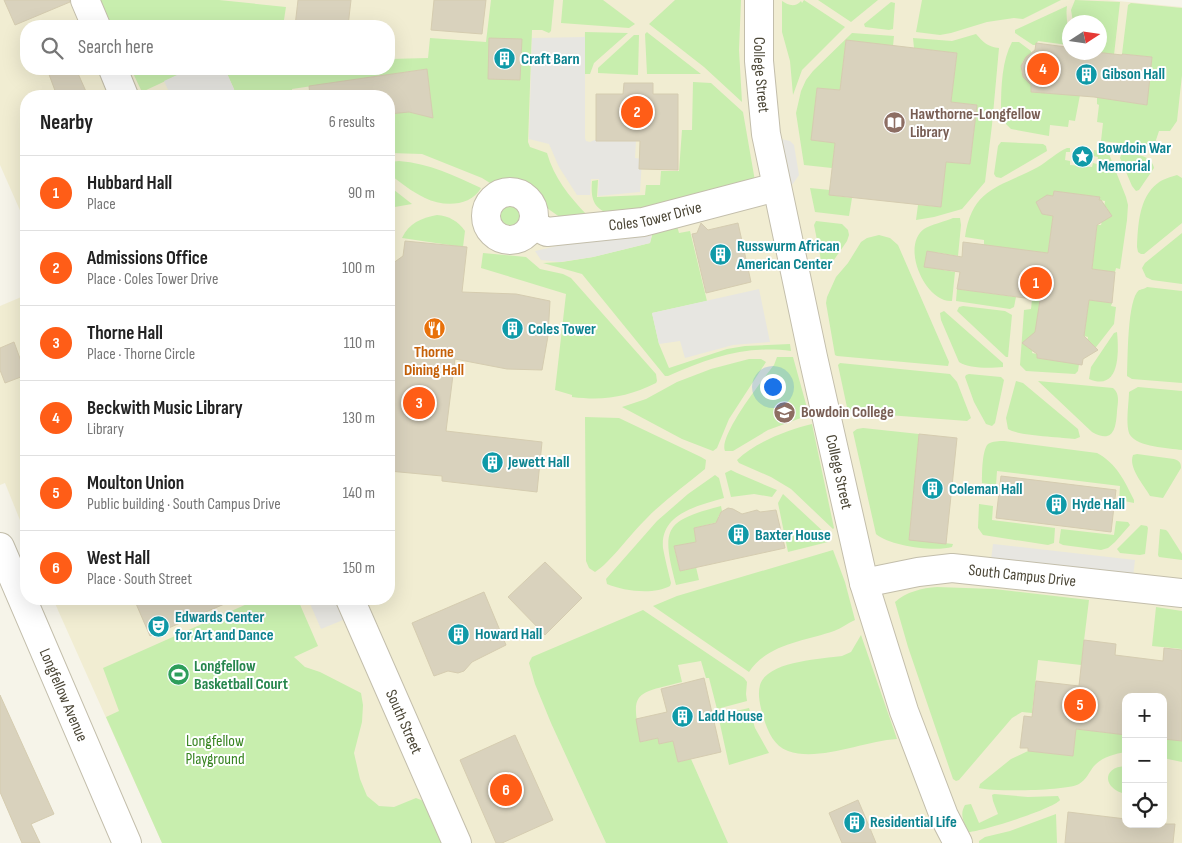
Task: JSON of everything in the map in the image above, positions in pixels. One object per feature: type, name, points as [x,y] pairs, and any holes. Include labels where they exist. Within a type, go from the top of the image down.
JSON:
[{"type":"street","name":"College Street","points":[[759,0],[759,61],[766,134],[825,413],[864,583],[904,710],[954,842]]},
{"type":"street","points":[[115,75],[122,90]]},
{"type":"street","name":"Coles Tower Drive","points":[[533,225],[547,232],[643,222],[776,187]]},
{"type":"street","name":"Longfellow Avenue","points":[[0,547],[20,594]]},
{"type":"street","name":"South Campus Drive","points":[[864,583],[918,572],[952,568],[1182,593]]},
{"type":"street","name":"Longfellow Avenue","points":[[25,605],[126,843]]},
{"type":"street","name":"South Street","points":[[353,605],[458,843]]},
{"type":"shaded area","name":"Bowdoin College","points":[[0,0],[1107,0],[1182,7],[1182,843],[162,843],[56,605],[395,605],[395,90],[20,90],[20,210],[0,165]]},
{"type":"shaded area","points":[[585,37],[586,141],[590,142],[597,139],[636,140],[635,158],[642,159],[640,192],[598,196],[599,179],[591,179],[590,195],[577,195],[559,167],[549,144],[529,139],[532,38]]},
{"type":"shaded area","points":[[177,75],[228,75],[234,90],[168,90],[164,81]]},
{"type":"shaded area","points":[[781,139],[790,141],[794,145],[799,175],[790,188]]},
{"type":"shaded area","points":[[654,224],[650,243],[593,257],[560,262],[541,260],[535,251]]},
{"type":"shaded area","points":[[759,289],[770,342],[733,345],[685,358],[680,341],[659,344],[652,313]]},
{"type":"shaded area","points":[[20,298],[20,520],[5,483],[0,485],[0,306]]},
{"type":"shaded area","points":[[993,544],[1135,560],[1133,577],[991,560]]},
{"type":"shaded area","points":[[311,605],[344,605],[352,624],[343,620],[321,629]]},
{"type":"green space","points":[[100,0],[219,0],[286,7],[284,20],[109,20]]},
{"type":"green space","points":[[491,0],[554,0],[551,31],[549,33],[542,30],[532,30],[528,142],[530,147],[547,153],[554,171],[563,186],[587,215],[564,220],[517,187],[510,186],[495,190],[490,183],[482,178],[422,154],[395,153],[395,113],[399,113],[426,69],[395,74],[395,59],[428,58],[430,38],[486,42]]},
{"type":"green space","points":[[563,0],[603,0],[635,24],[629,28],[561,23]]},
{"type":"green space","points":[[675,0],[741,0],[739,50],[742,102],[704,67],[649,24]]},
{"type":"green space","points":[[804,0],[845,27],[802,70],[793,95],[790,61],[782,32],[782,1],[789,5],[794,5],[801,1],[802,3]]},
{"type":"green space","points":[[818,0],[878,0],[851,22]]},
{"type":"green space","points":[[922,0],[1061,0],[1023,19],[1014,18],[987,22],[940,35],[916,32]]},
{"type":"green space","points":[[1075,0],[1120,2],[1114,55],[1107,54],[1107,15],[1072,15],[1071,10]]},
{"type":"green space","points":[[891,2],[895,3],[893,29],[865,27],[864,24]]},
{"type":"green space","points":[[1131,3],[1182,8],[1182,75],[1177,121],[1170,131],[1159,131],[1155,143],[1149,146],[1101,141],[1103,123],[1097,122],[1099,105],[1097,104],[1097,97],[1146,105],[1152,57],[1122,54],[1128,5]]},
{"type":"green space","points":[[1067,6],[1067,15],[1062,15],[1062,44],[1038,41],[1036,45],[1033,45],[1015,33],[1015,30]]},
{"type":"green space","points":[[585,32],[628,33],[594,63],[590,74],[584,74]]},
{"type":"green space","points":[[647,32],[701,74],[647,74],[645,34]]},
{"type":"green space","points":[[852,33],[894,36],[893,46],[846,40],[840,90],[817,88],[812,140],[835,143],[832,168],[804,165],[796,113],[801,91],[813,71]]},
{"type":"green space","points":[[976,34],[986,44],[999,48],[985,182],[962,209],[916,220],[918,205],[941,207],[946,162],[970,164],[977,105],[951,102],[957,53],[914,48],[913,38],[952,41]]},
{"type":"green space","points":[[634,35],[639,35],[638,75],[598,73],[598,68]]},
{"type":"green space","points":[[1012,42],[1019,42],[1031,51],[1031,54],[1023,61],[1021,69],[1023,77],[1032,83],[1031,92],[1080,95],[1075,121],[1069,120],[1068,127],[1050,125],[1049,136],[1011,129],[1006,124],[1006,113],[1001,108],[1002,83],[1004,65]]},
{"type":"green space","points":[[134,75],[178,75],[146,90],[141,90]]},
{"type":"green space","points":[[228,75],[386,75],[292,90],[234,90]]},
{"type":"green space","points":[[693,82],[711,83],[743,112],[755,181],[619,217],[605,212],[596,206],[592,196],[592,181],[598,180],[597,197],[645,195],[646,185],[660,185],[661,171],[679,171],[682,130],[692,130]]},
{"type":"green space","points":[[1001,142],[1043,144],[1046,146],[1047,151],[1001,178],[996,177],[994,174],[998,146]]},
{"type":"green space","points":[[1067,148],[1070,148],[1070,152],[1066,152],[1065,160],[1070,161],[1070,165],[1092,167],[1093,163],[1097,164],[1098,157],[1093,156],[1094,150],[1104,151],[1109,154],[1128,205],[1120,269],[1116,268],[1115,272],[1092,269],[1097,225],[1101,225],[1109,213],[1107,208],[1104,207],[1105,201],[1099,200],[1099,197],[1054,191],[1044,214],[1053,216],[1048,253],[984,245],[984,240],[965,237],[969,220],[981,198],[1000,185],[1038,167]]},
{"type":"green space","points":[[1121,155],[1145,157],[1152,163],[1154,168],[1139,190],[1136,191],[1132,186],[1120,158]]},
{"type":"green space","points":[[395,161],[410,162],[431,167],[481,188],[470,199],[456,204],[432,201],[415,193],[395,178]]},
{"type":"green space","points":[[1177,175],[1182,178],[1182,223],[1144,254],[1141,254],[1138,252],[1137,247],[1139,221],[1143,204],[1158,183]]},
{"type":"green space","points":[[810,188],[830,190],[830,195],[852,198],[849,216],[815,212]]},
{"type":"green space","points":[[395,191],[412,204],[395,207]]},
{"type":"green space","points":[[509,203],[518,207],[522,216],[518,225],[509,229],[500,225],[496,216],[500,207]]},
{"type":"green space","points":[[437,215],[453,220],[462,227],[465,231],[463,247],[402,238],[408,228],[416,222]]},
{"type":"green space","points":[[953,218],[960,218],[961,225],[958,256],[934,252],[932,268],[955,272],[952,301],[942,299],[925,284],[915,260],[915,248],[917,237],[924,229]]},
{"type":"green space","points":[[816,221],[842,224],[848,230],[847,241],[827,270],[823,270],[814,225]]},
{"type":"green space","points":[[677,226],[679,233],[690,231],[707,301],[652,313],[659,344],[669,368],[727,349],[745,346],[790,344],[791,351],[759,350],[728,354],[665,376],[582,274],[543,263],[593,257],[650,243],[653,232]]},
{"type":"green space","points":[[1182,233],[1182,284],[1152,280],[1146,277],[1142,268],[1145,263]]},
{"type":"green space","points":[[879,235],[890,238],[898,245],[949,362],[948,366],[835,355],[826,303],[827,297],[836,277],[848,263],[861,242],[867,238]]},
{"type":"green space","points":[[483,253],[526,257],[540,269],[563,274],[571,278],[656,374],[656,383],[625,395],[605,398],[572,397],[572,395],[555,390],[566,294],[481,268]]},
{"type":"green space","points":[[1147,287],[1182,291],[1182,383],[1132,379],[1127,376],[1132,305],[1139,290]]},
{"type":"green space","points":[[957,289],[1016,297],[1014,307],[1010,309],[956,301]]},
{"type":"green space","points":[[1032,299],[1043,300],[1034,336],[1026,345],[1027,347],[1033,349],[1032,353],[1037,354],[1037,358],[1079,364],[1078,371],[1075,374],[1026,371],[1020,365],[1024,310],[1031,309]]},
{"type":"green space","points":[[1089,300],[1112,303],[1111,306],[1116,307],[1114,324],[1093,351],[1087,342],[1088,337],[1084,336]]},
{"type":"green space","points":[[959,307],[1005,311],[1012,315],[1008,357],[957,311]]},
{"type":"green space","points":[[944,311],[1003,363],[1003,367],[974,367],[959,362],[941,320],[940,313]]},
{"type":"green space","points":[[1117,332],[1117,359],[1112,375],[1107,380],[1099,382],[1089,379],[1091,367],[1114,333]]},
{"type":"green space","points":[[777,357],[793,357],[809,415],[768,430],[733,451],[725,451],[728,433],[752,394],[774,365]]},
{"type":"green space","points":[[749,359],[761,359],[766,362],[729,419],[717,448],[713,451],[682,439],[622,407],[646,399],[677,382],[711,369]]},
{"type":"green space","points":[[840,363],[950,374],[957,382],[971,418],[967,421],[848,412],[838,365]]},
{"type":"green space","points":[[969,374],[1001,377],[1004,380],[995,423],[992,426],[986,424],[974,402],[965,377]]},
{"type":"green space","points":[[1016,381],[1023,383],[1078,429],[1080,437],[1075,439],[1040,436],[1008,429],[1006,418]]},
{"type":"green space","points":[[1038,381],[1113,388],[1117,393],[1118,401],[1116,424],[1112,433],[1105,436],[1092,432]]},
{"type":"green space","points":[[1138,387],[1182,391],[1182,450],[1146,444],[1134,439],[1130,435],[1127,420],[1129,392]]},
{"type":"green space","points":[[585,417],[619,418],[706,460],[705,469],[653,512],[607,562],[595,572],[589,568],[586,561]]},
{"type":"green space","points":[[812,424],[833,529],[791,489],[771,477],[739,463],[737,460],[753,448],[772,438]]},
{"type":"green space","points":[[863,428],[919,434],[909,539],[953,544],[952,547],[935,549],[901,545],[876,534],[853,432]]},
{"type":"green space","points":[[1004,441],[1097,453],[1115,467],[1127,486],[1134,503],[1119,500],[1120,486],[997,471],[996,485],[982,483],[986,447],[992,442]]},
{"type":"green space","points":[[1133,455],[1174,459],[1180,462],[1181,468],[1163,498],[1150,496],[1137,476],[1132,460]]},
{"type":"green space","points":[[731,470],[777,490],[772,497],[754,494],[731,497],[725,473]]},
{"type":"green space","points":[[715,475],[719,478],[724,498],[692,508],[683,513],[674,519],[664,536],[663,548],[671,583],[670,586],[663,589],[638,591],[621,589],[607,584],[606,579],[657,521],[688,494]]},
{"type":"green space","points":[[783,494],[827,535],[828,542],[788,552],[778,503]]},
{"type":"green space","points":[[979,504],[993,506],[992,520],[1055,528],[1054,543],[1048,545],[983,535],[978,528]]},
{"type":"green space","points":[[721,506],[722,511],[718,517],[718,522],[694,528],[696,542],[674,547],[680,571],[696,567],[699,580],[676,585],[669,551],[669,539],[672,530],[678,523],[688,517]]},
{"type":"green space","points":[[1116,521],[1128,522],[1130,525],[1108,548],[1101,550],[1059,543],[1061,529],[1114,535]]},
{"type":"green space","points":[[1141,525],[1148,528],[1145,554],[1120,553],[1117,549]]},
{"type":"green space","points":[[1160,529],[1168,532],[1182,554],[1182,560],[1159,557]]},
{"type":"green space","points":[[833,550],[845,582],[855,620],[834,631],[776,649],[766,655],[749,672],[653,606],[677,596]]},
{"type":"green space","points":[[937,587],[994,589],[1089,600],[1081,665],[1038,660],[1032,713],[1022,712],[1012,718],[959,780],[956,781],[953,779],[908,647],[895,602],[914,591]]},
{"type":"green space","name":"Longfellow Playground","points":[[245,605],[300,605],[318,646],[294,657],[305,667],[320,672],[361,693],[363,705],[362,722],[354,753],[360,779],[367,796],[379,806],[394,807],[416,798],[431,804],[448,843],[162,843],[106,717],[119,711],[103,668]]},
{"type":"green space","points":[[1156,607],[1182,611],[1182,649],[1152,646]]},
{"type":"green space","points":[[643,610],[744,678],[747,682],[747,701],[717,709],[709,678],[706,678],[701,661],[678,665],[682,682],[645,693],[639,697],[636,704],[641,742],[658,738],[659,744],[673,741],[678,762],[691,759],[728,843],[606,843],[535,684],[529,663],[532,657]]},
{"type":"green space","points":[[861,635],[897,739],[827,753],[800,754],[783,749],[770,734],[762,711],[759,689],[765,677],[783,666],[809,660],[842,656],[851,652]]},
{"type":"green space","points":[[749,708],[755,728],[769,753],[729,765],[718,715]]},
{"type":"green space","points":[[1076,729],[1122,735],[1122,753],[1101,760],[1079,784],[1060,788],[1030,790],[979,788],[980,784],[1011,759],[1028,751],[1073,756]]},
{"type":"green space","points":[[1167,738],[1182,740],[1182,762],[1167,759]]},
{"type":"green space","points":[[1122,766],[1122,793],[1113,788],[1109,784],[1108,779],[1112,770]]},
{"type":"green space","points":[[992,795],[1028,797],[1058,796],[1060,800],[1045,809],[1017,819],[969,832],[962,816],[965,805],[971,804],[979,823],[998,814],[993,801]]},
{"type":"green space","points":[[1056,814],[1057,843],[979,843],[985,837],[1010,831]]},
{"type":"building","points":[[4,0],[70,0],[70,2],[27,20],[20,20],[20,23],[15,25]]},
{"type":"building","points":[[298,0],[351,0],[349,20],[296,20]]},
{"type":"building","points":[[434,0],[486,0],[482,34],[431,30]]},
{"type":"building","name":"Craft Barn","points":[[489,38],[522,39],[520,80],[488,79]]},
{"type":"building","name":"Hawthorne-Longfellow Library","points":[[846,40],[957,53],[951,102],[977,105],[970,164],[946,162],[941,207],[829,195],[835,143],[811,140],[817,88],[840,90]]},
{"type":"building","name":"Gibson Hall","points":[[1036,43],[1062,46],[1062,60],[1107,60],[1107,53],[1152,57],[1147,105],[1094,97],[1031,92],[1031,85],[1023,77],[1021,66],[1026,57],[1035,50]]},
{"type":"building","points":[[427,69],[433,118],[409,112],[395,113],[395,90],[309,90],[309,86]]},
{"type":"building","points":[[49,75],[79,75],[85,90],[55,90]]},
{"type":"building","points":[[624,83],[653,83],[653,94],[678,94],[678,170],[639,169],[640,141],[596,141],[596,94],[623,94]]},
{"type":"building","points":[[1054,191],[1100,197],[1099,200],[1101,200],[1112,216],[1097,225],[1092,269],[1115,272],[1112,303],[1089,300],[1084,336],[1098,350],[1083,359],[1082,365],[1037,358],[1037,354],[1022,343],[1035,332],[1040,300],[957,289],[960,272],[924,267],[927,251],[962,257],[963,242],[1048,253],[1053,216],[1042,214],[1036,202],[1047,195],[1053,196]]},
{"type":"building","name":"Russwurm African American Center","points":[[701,223],[708,230],[738,223],[751,282],[706,293],[692,234],[697,233]]},
{"type":"building","points":[[405,241],[467,247],[462,292],[516,294],[550,301],[548,336],[542,370],[507,369],[455,359],[446,431],[542,442],[537,492],[442,481],[442,476],[395,472],[395,262],[403,256]]},
{"type":"building","points":[[14,342],[20,358],[20,377],[5,383],[0,370],[0,348]]},
{"type":"building","name":"Coleman Hall","points":[[919,434],[957,438],[946,544],[909,540]]},
{"type":"building","name":"Hyde Hall","points":[[1001,476],[1116,490],[1111,532],[996,518]]},
{"type":"building","name":"Baxter House","points":[[728,508],[742,514],[757,510],[760,512],[776,510],[785,548],[680,571],[674,546],[696,542],[694,528],[716,523],[721,512]]},
{"type":"building","points":[[545,562],[582,598],[545,635],[508,597]]},
{"type":"building","name":"Howard Hall","points":[[484,592],[506,645],[472,662],[464,671],[458,673],[448,671],[434,676],[412,623]]},
{"type":"building","name":"Edwards Center for Art and Dance","points":[[137,605],[222,605],[150,636]]},
{"type":"building","points":[[1084,640],[1116,644],[1115,655],[1163,661],[1164,648],[1182,650],[1182,741],[1167,739],[1167,693],[1122,693],[1122,735],[1076,729],[1073,756],[1028,751],[1028,748],[1020,748],[1024,716],[1032,717],[1036,681],[1079,686]]},
{"type":"building","name":"Ladd House","points":[[704,678],[721,752],[678,762],[673,741],[659,744],[658,738],[640,742],[636,719],[667,712],[661,689]]},
{"type":"building","points":[[0,695],[54,814],[31,824],[40,843],[22,843],[0,792]]},
{"type":"building","points":[[515,735],[553,820],[502,843],[496,843],[460,760]]},
{"type":"building","name":"Residential Life","points":[[858,800],[876,843],[842,843],[829,813]]},
{"type":"building","points":[[1068,812],[1122,819],[1122,828],[1167,828],[1167,824],[1175,824],[1173,843],[1065,843]]},
{"type":"place","name":"Craft Barn","points":[[505,59]]},
{"type":"place","name":"Beckwith Music Library","points":[[1043,69]]},
{"type":"place","name":"Gibson Hall","points":[[1086,74]]},
{"type":"place","name":"Admissions Office","points":[[637,112]]},
{"type":"place","name":"Hawthorne-Longfellow Library","points":[[894,123]]},
{"type":"place","name":"Bowdoin War Memorial","points":[[1082,157]]},
{"type":"place","name":"Russwurm African American Center","points":[[721,255]]},
{"type":"place","name":"Hubbard Hall","points":[[1036,283]]},
{"type":"place","name":"Thorne Dining Hall","points":[[434,328]]},
{"type":"place","name":"Coles Tower","points":[[512,329]]},
{"type":"place","name":"Thorne Hall","points":[[419,403]]},
{"type":"place","name":"Bowdoin College","points":[[785,412]]},
{"type":"place","name":"Jewett Hall","points":[[492,462]]},
{"type":"place","name":"Coleman Hall","points":[[933,489]]},
{"type":"place","name":"Hyde Hall","points":[[1056,504]]},
{"type":"place","name":"Baxter House","points":[[739,535]]},
{"type":"place","name":"Edwards Center for Art and Dance","points":[[159,626]]},
{"type":"place","name":"Howard Hall","points":[[459,634]]},
{"type":"place","name":"Longfellow Basketball Court","points":[[178,675]]},
{"type":"place","name":"Moulton Union","points":[[1080,705]]},
{"type":"place","name":"Ladd House","points":[[682,716]]},
{"type":"place","name":"West Hall","points":[[506,790]]},
{"type":"place","name":"Residential Life","points":[[854,822]]}]
